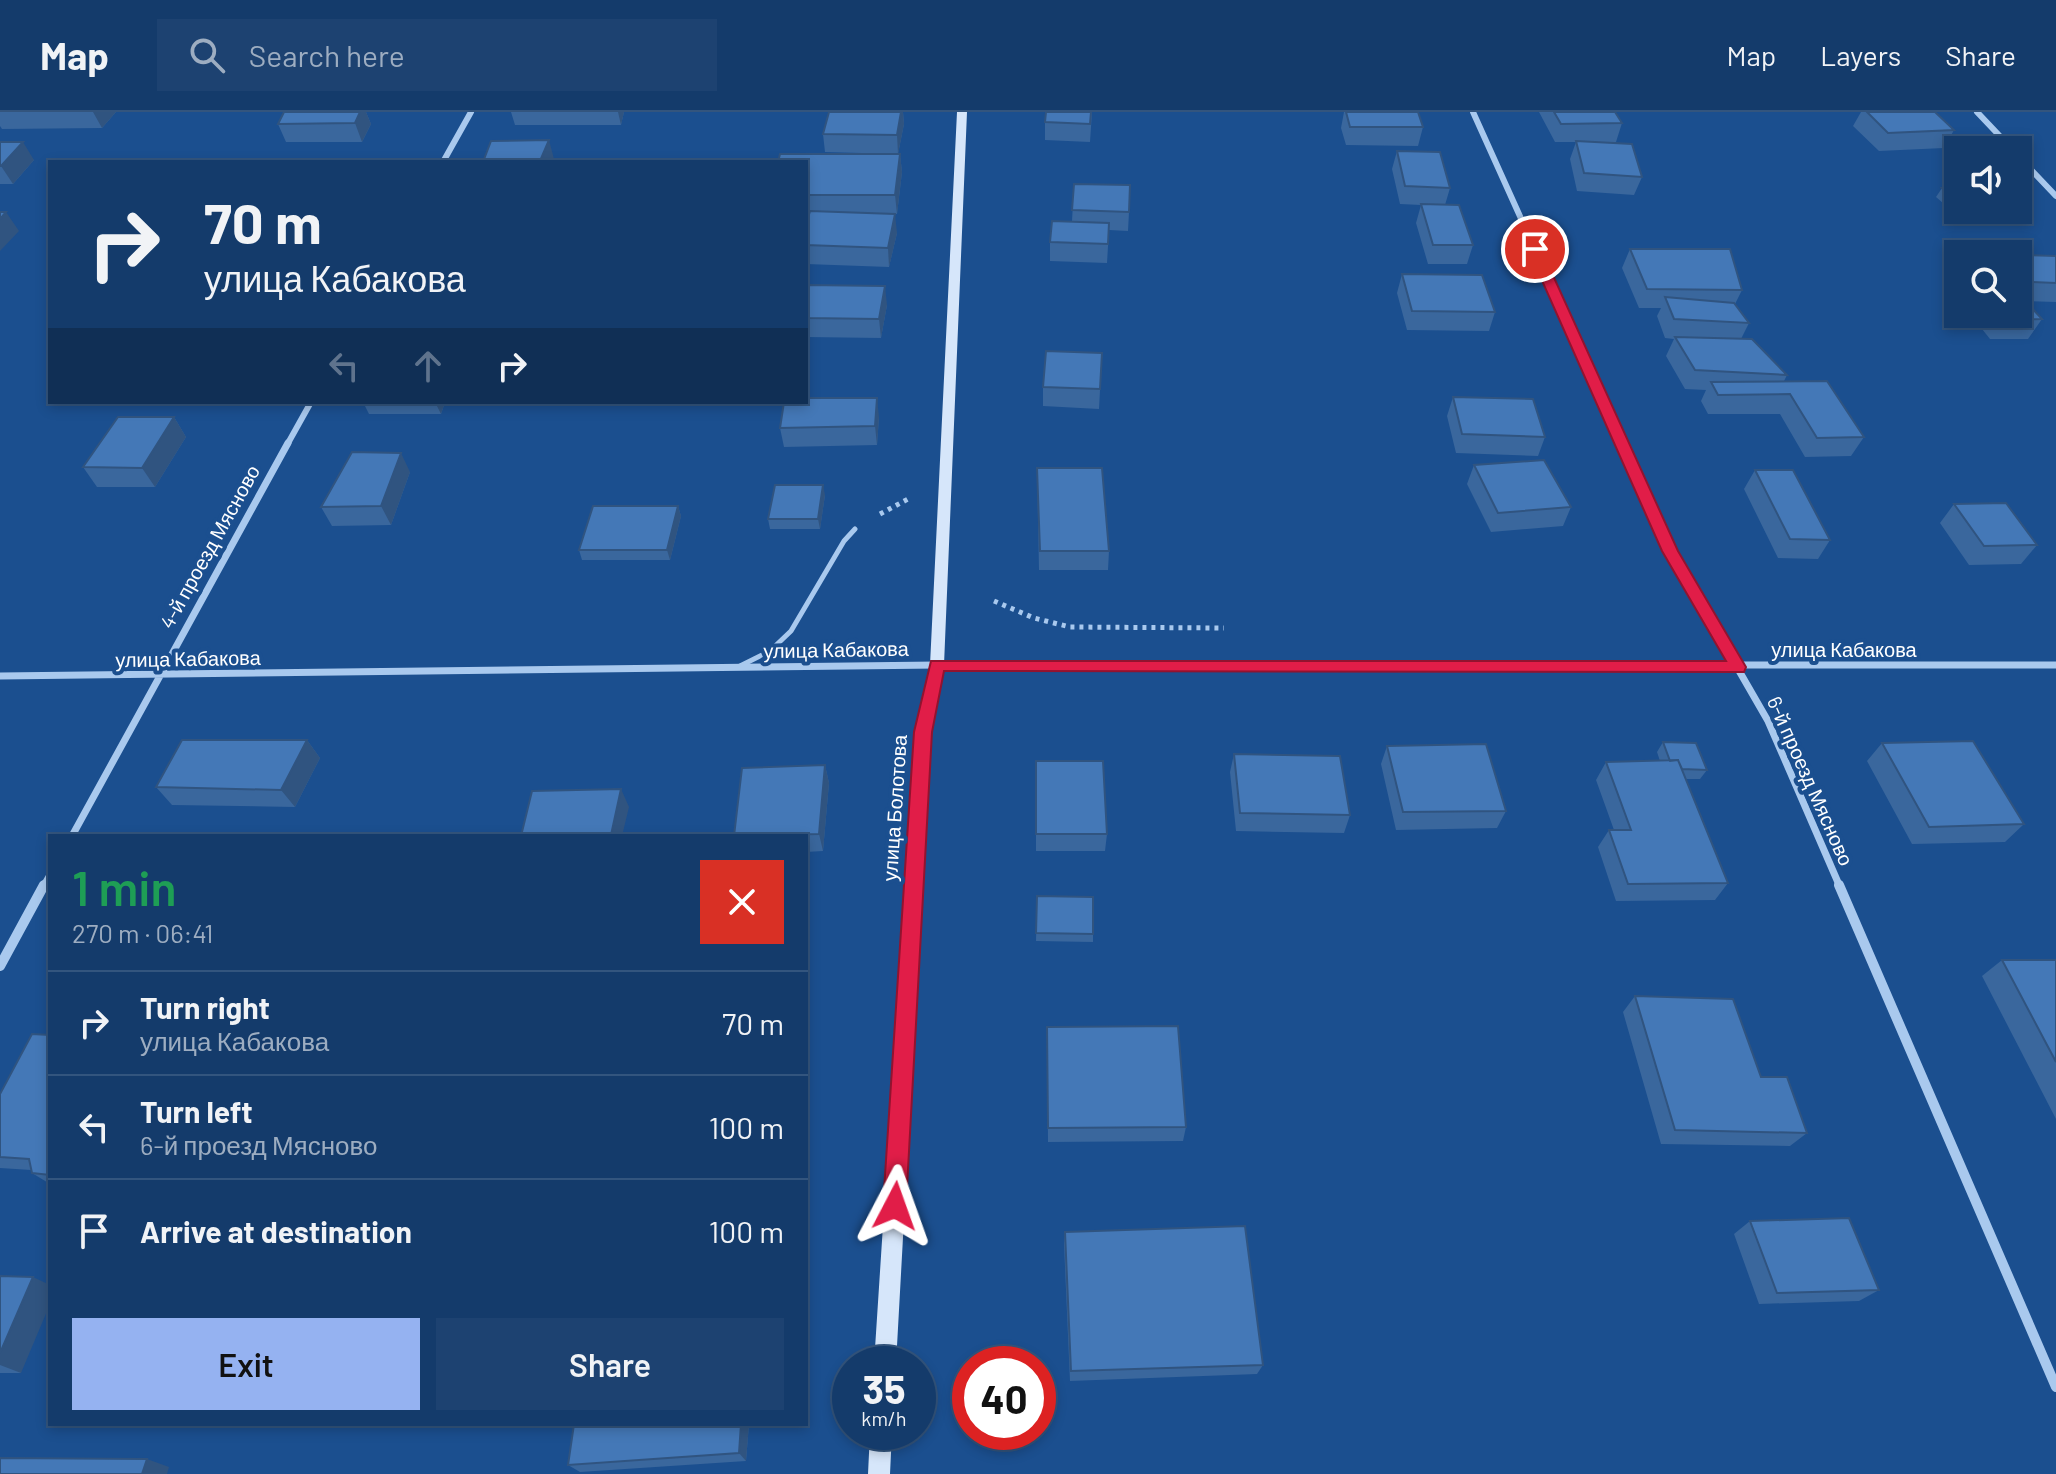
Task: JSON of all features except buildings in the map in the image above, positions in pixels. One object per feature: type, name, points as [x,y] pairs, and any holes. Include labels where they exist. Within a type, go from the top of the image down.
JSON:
[{"type":"street","points":[[444,160],[471,112]]},
{"type":"street","name":"улица Болотова","points":[[886,1346],[923,732],[937,665],[962,112]]},
{"type":"street","name":"6-й проезд Мясново","points":[[1473,112],[1670,551],[1768,721],[2056,1387]]},
{"type":"street","points":[[1977,112],[2000,136]]},
{"type":"street","points":[[2032,171],[2056,196]]},
{"type":"street","name":"4-й проезд Мясново","points":[[73,834],[310,404]]},
{"type":"street","name":"улица Кабакова","points":[[0,676],[937,665],[2056,665]]},
{"type":"street","points":[[0,966],[48,879]]},
{"type":"street","points":[[879,1474],[880,1450]]},
{"type":"lane","points":[[737,668],[770,651],[791,631],[844,541],[855,529]]},
{"type":"path","points":[[994,601],[1034,618],[1070,627],[1227,628]]},
{"type":"route","points":[[895,1206],[923,732],[937,665],[1738,667],[1670,551],[1535,249]]}]
